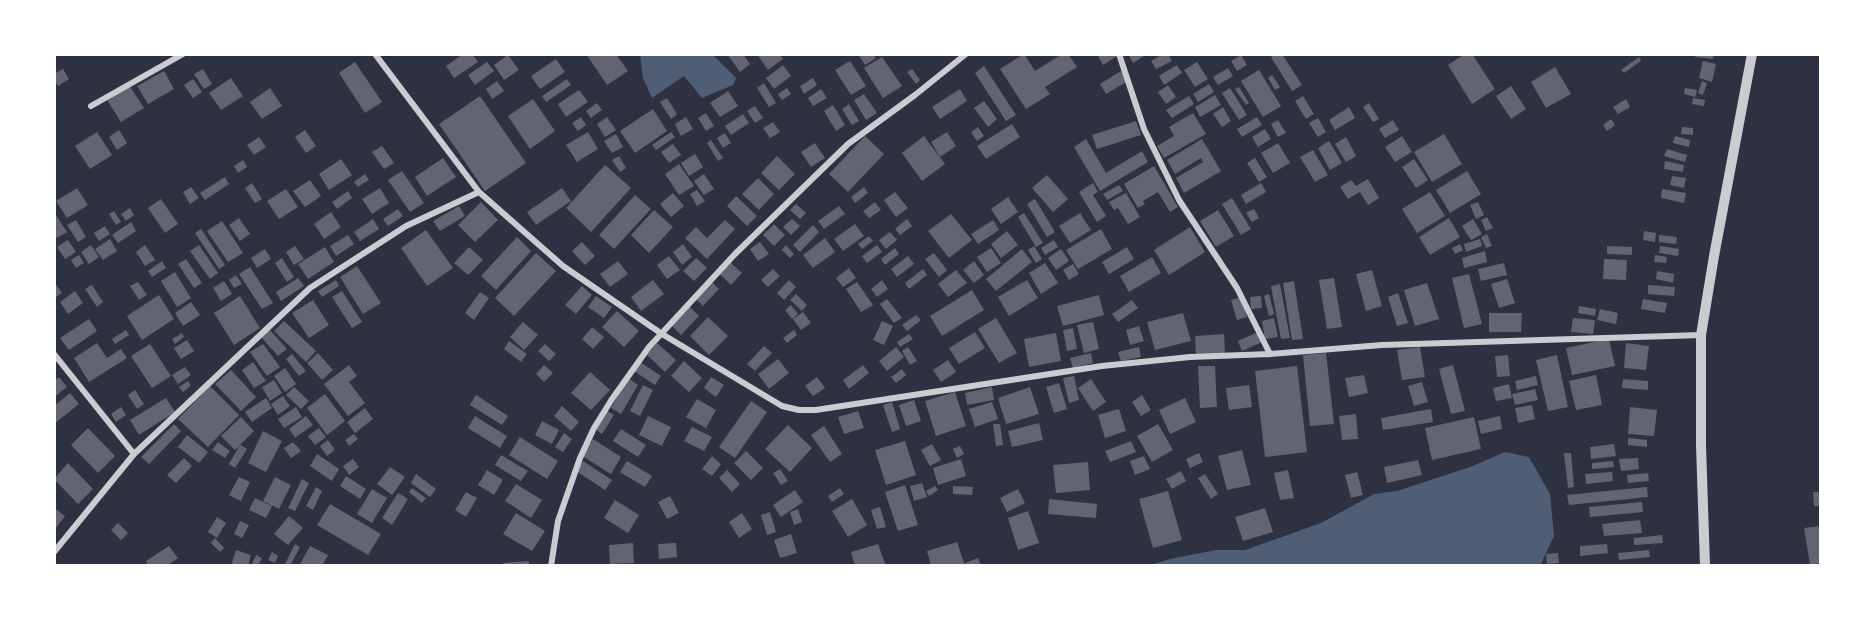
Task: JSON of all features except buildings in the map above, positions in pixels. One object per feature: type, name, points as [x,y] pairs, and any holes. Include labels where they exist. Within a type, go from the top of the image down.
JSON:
[{"type":"street","points":[[91,106],[183,54]]},
{"type":"street","points":[[375,54],[479,192],[563,266],[662,334],[782,406],[799,410],[816,410],[1102,366],[1190,357],[1270,354],[1382,345],[1701,335]]},
{"type":"street","points":[[551,566],[558,521],[572,478],[594,428],[634,367],[735,254],[841,150],[966,54]]},
{"type":"street","points":[[1119,54],[1144,129],[1179,200],[1237,288],[1270,354]]},
{"type":"street","points":[[1705,566],[1701,445],[1701,335],[1752,54]]},
{"type":"street","points":[[54,552],[134,454],[310,288],[406,226],[479,192]]},
{"type":"street","points":[[54,354],[134,454]]},
{"type":"water","points":[[640,54],[712,54],[736,78],[733,85],[702,98],[684,76],[652,98],[643,78]]},
{"type":"water","points":[[1505,452],[1529,457],[1550,494],[1554,536],[1540,566],[1148,566],[1216,550],[1245,550],[1321,523],[1374,494],[1397,491],[1470,467]]}]
